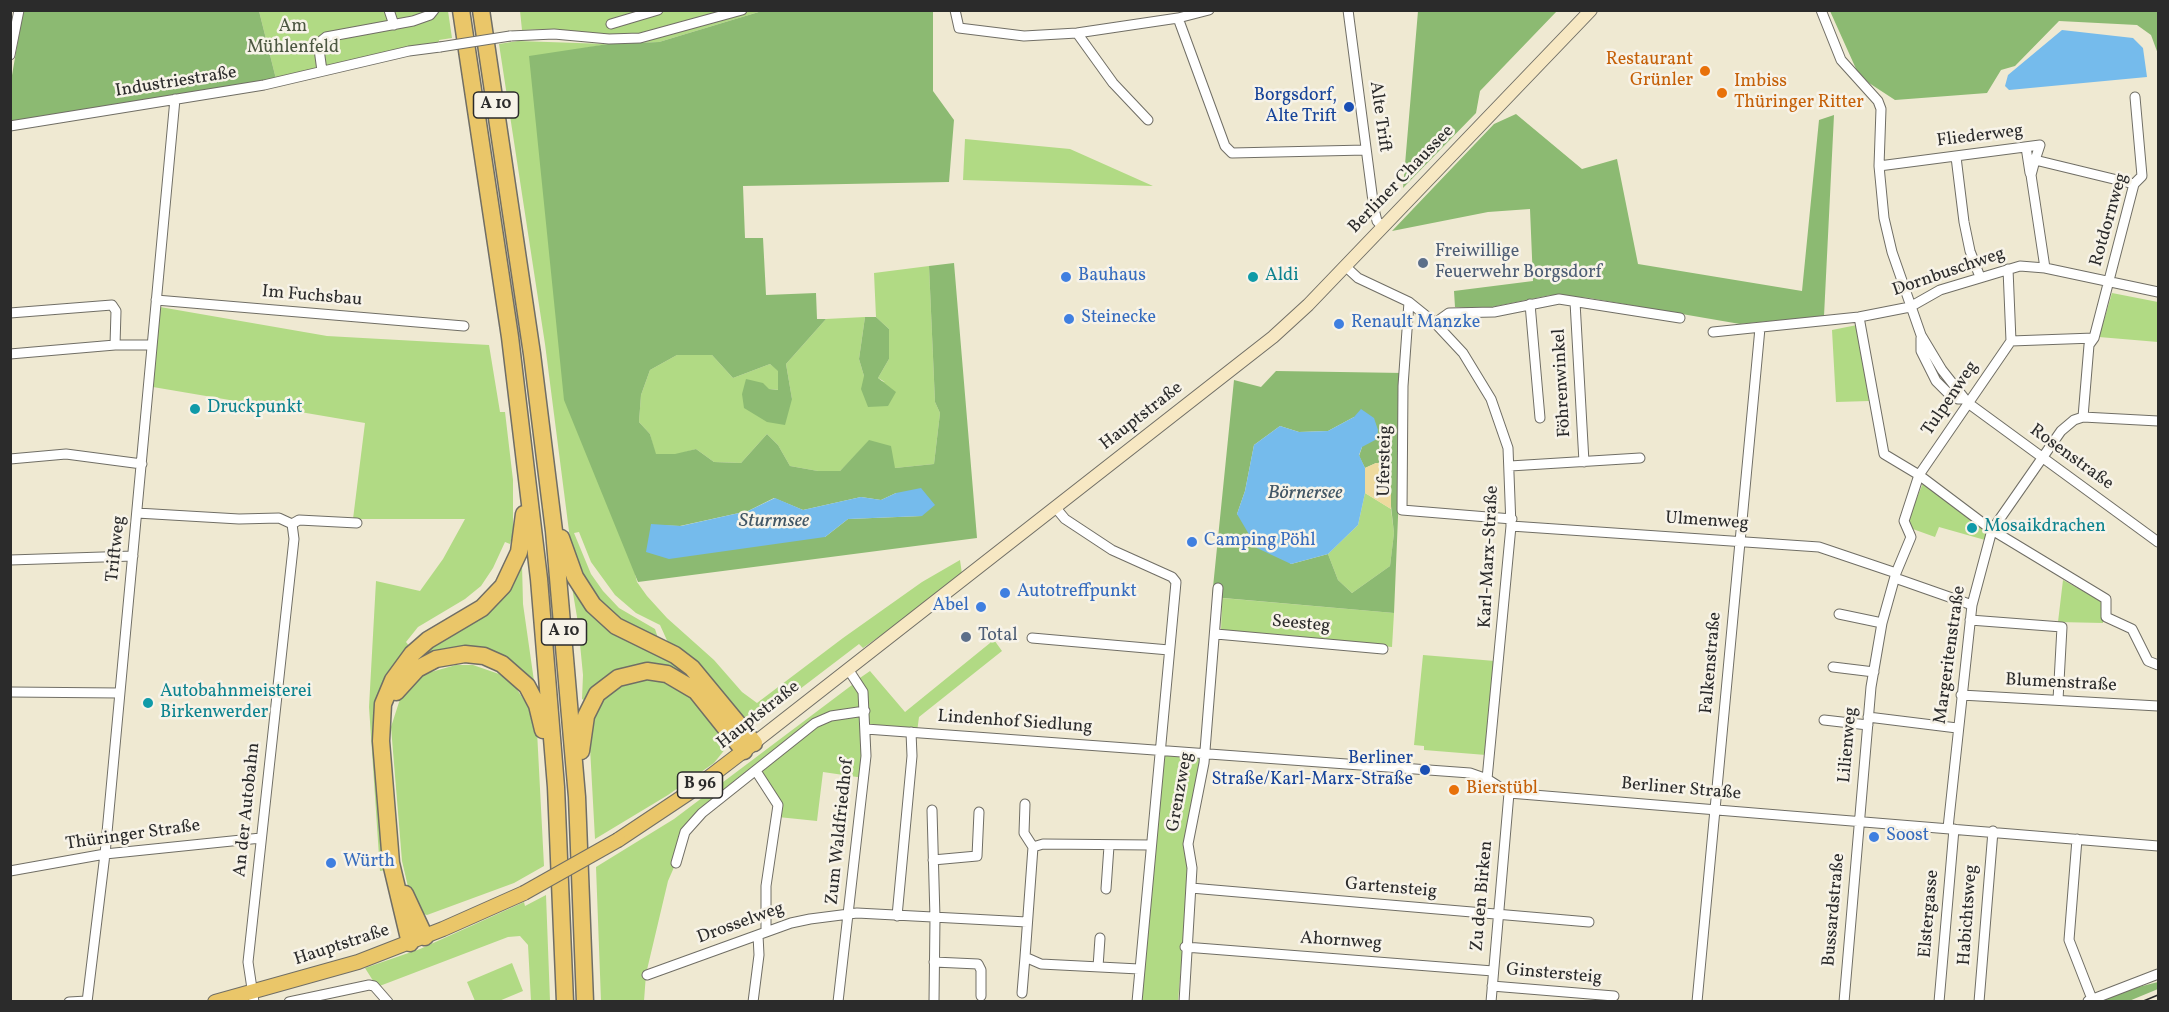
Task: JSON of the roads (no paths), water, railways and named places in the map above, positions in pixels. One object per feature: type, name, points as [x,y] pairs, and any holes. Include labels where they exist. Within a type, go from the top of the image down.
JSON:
[{"type":"highway","name":"A 10","points":[[461,10],[525,459],[548,669],[556,787],[565,1002]]},
{"type":"highway","name":"A 10","points":[[481,10],[510,200],[546,467],[560,597],[577,797],[585,1002]]},
{"type":"highway","points":[[410,943],[391,863],[380,735],[384,704],[398,671],[412,654],[428,640],[482,608],[510,576],[522,537],[525,459]]},
{"type":"highway","points":[[546,467],[561,538],[575,577],[593,605],[616,626],[675,655],[692,668],[749,747]]},
{"type":"highway","points":[[425,937],[402,884],[393,834],[385,726],[391,702],[402,684],[417,669],[446,656],[474,655],[502,664],[527,686],[537,705],[556,787]]},
{"type":"highway","points":[[577,797],[584,724],[589,708],[607,685],[633,673],[656,671],[686,683],[749,747]]},
{"type":"main road","name":"Berliner Chaussee","points":[[1233,368],[1280,330],[1345,266],[1591,10]]},
{"type":"main road","name":"Hauptstraße","points":[[215,1002],[253,997],[425,937],[524,892],[618,840],[690,792],[749,747],[1233,368]]},
{"type":"street","points":[[10,55],[12,32],[18,10]]},
{"type":"street","points":[[389,10],[393,25]]},
{"type":"street","points":[[322,71],[319,49],[321,41],[326,37],[422,18],[434,10]]},
{"type":"street","points":[[611,24],[658,10]]},
{"type":"street","name":"Industriestraße","points":[[10,126],[273,83],[440,47],[510,36],[561,34],[630,39],[654,36],[713,14],[742,10]]},
{"type":"street","points":[[955,10],[959,28],[1024,36],[1077,33],[1178,18],[1209,10]]},
{"type":"street","name":"Alte Trift","points":[[1348,10],[1374,209],[1382,226]]},
{"type":"street","name":"Rosenstraße","points":[[1821,10],[1841,60],[1878,101],[1881,109],[1879,166],[1884,218],[1910,307],[1921,335],[1942,370],[1966,401],[2158,542]]},
{"type":"street","points":[[1178,18],[1225,146],[1232,153],[1366,150]]},
{"type":"street","points":[[1077,33],[1113,83],[1148,120]]},
{"type":"street","name":"Rotdornweg","points":[[2083,417],[2088,353],[2094,338],[2134,184],[2142,176],[2135,97]]},
{"type":"street","name":"Triftweg","points":[[87,1001],[105,854],[175,99]]},
{"type":"street","name":"Fliederweg","points":[[1879,166],[2040,145],[2035,160],[2134,184]]},
{"type":"street","points":[[2026,147],[2045,268]]},
{"type":"street","points":[[1956,157],[1964,222],[1970,251],[1980,277]]},
{"type":"street","points":[[2031,175],[2035,160]]},
{"type":"street","name":"Karl-Marx-Straße","points":[[1345,266],[1358,278],[1409,302],[1435,323],[1463,353],[1479,376],[1501,426],[1510,466],[1512,523],[1487,779]]},
{"type":"street","name":"Dornbuschweg","points":[[1713,332],[1859,317],[1910,307],[1940,290],[2020,266],[2045,268],[2109,280],[2158,292]]},
{"type":"street","points":[[2008,269],[2011,341],[2094,338]]},
{"type":"street","points":[[1435,323],[1449,313],[1494,312],[1559,299],[1680,318]]},
{"type":"street","name":"Im Fuchsbau","points":[[156,300],[464,326]]},
{"type":"street","name":"Ufersteig","points":[[1409,302],[1403,387],[1402,510],[1512,523]]},
{"type":"street","name":"Föhrenwinkel","points":[[1575,302],[1584,462]]},
{"type":"street","points":[[1530,304],[1540,418]]},
{"type":"street","points":[[10,313],[112,305],[116,311],[115,345]]},
{"type":"street","points":[[1859,317],[1884,454],[1919,475],[1992,530],[2106,599],[2106,617],[2132,629],[2148,661],[2158,665]]},
{"type":"street","name":"Falkenstraße","points":[[1697,1002],[1760,328]]},
{"type":"street","name":"Tulpenweg","points":[[1919,475],[1966,401],[2011,341]]},
{"type":"street","points":[[10,354],[115,345],[152,345]]},
{"type":"street","points":[[2083,417],[2158,421]]},
{"type":"street","name":"Margeritenstraße","points":[[1951,828],[1957,728],[1971,604],[1992,530],[2061,431],[2074,420],[2083,417]]},
{"type":"street","points":[[10,459],[66,454],[142,464]]},
{"type":"street","name":"Föhrenwinkel","points":[[1510,466],[1640,458]]},
{"type":"street","name":"Lilienweg","points":[[1859,821],[1868,721],[1882,623],[1911,537],[1904,521],[1919,475]]},
{"type":"street","points":[[1055,507],[1065,519],[1112,550],[1172,577],[1176,582],[1161,752]]},
{"type":"street","points":[[137,513],[239,519],[279,518],[292,524],[299,520],[357,523]]},
{"type":"street","name":"Ulmenweg","points":[[1512,523],[1819,547],[1971,604]]},
{"type":"street","name":"An der Autobahn","points":[[253,997],[248,962],[294,539],[292,524]]},
{"type":"street","points":[[10,560],[133,556]]},
{"type":"street","name":"Grenzweg","points":[[1184,1002],[1185,946],[1192,868],[1188,844],[1196,813],[1205,753],[1218,588]]},
{"type":"street","points":[[1839,614],[1882,623]]},
{"type":"street","points":[[1970,620],[2062,627],[2058,700]]},
{"type":"street","name":"Seesteg","points":[[1216,634],[1383,649]]},
{"type":"street","points":[[1032,638],[1169,650]]},
{"type":"street","points":[[1833,667],[1874,672]]},
{"type":"street","name":"Zum Waldfriedhof","points":[[838,1002],[864,782],[866,729],[862,687],[848,669]]},
{"type":"street","points":[[10,692],[119,693]]},
{"type":"street","name":"Blumenstraße","points":[[1961,695],[2158,706]]},
{"type":"street","points":[[676,863],[684,836],[692,823],[756,771],[821,720],[839,714],[865,711]]},
{"type":"street","points":[[1824,720],[1957,728]]},
{"type":"street","name":"Lindenhof Siedlung","points":[[866,729],[1161,752],[1205,753]]},
{"type":"street","points":[[897,916],[912,751],[911,732]]},
{"type":"street","name":"Grenzweg","points":[[1137,1002],[1161,752]]},
{"type":"street","name":"Berliner Straße","points":[[1205,753],[1470,773],[1487,779],[1509,793],[2158,846]]},
{"type":"street","points":[[753,1002],[766,886],[778,808],[774,797],[756,771]]},
{"type":"street","name":"Zu den Birken","points":[[1491,1002],[1509,793]]},
{"type":"street","points":[[1022,993],[1033,847],[1024,833],[1025,804]]},
{"type":"street","points":[[932,810],[935,918],[933,1002]]},
{"type":"street","points":[[933,860],[976,856],[979,812]]},
{"type":"street","name":"Bussardstraße","points":[[1844,1002],[1859,821]]},
{"type":"street","name":"Elstergasse","points":[[1940,1002],[1951,828]]},
{"type":"street","name":"Habichtsweg","points":[[1979,1002],[1993,831]]},
{"type":"street","name":"Thüringer Straße","points":[[10,871],[105,854],[261,838]]},
{"type":"street","points":[[2077,840],[2069,940],[2090,1000],[2158,974]]},
{"type":"street","points":[[1033,847],[1043,844],[1151,845]]},
{"type":"street","points":[[1106,889],[1109,846]]},
{"type":"street","name":"Gartensteig","points":[[1191,888],[1589,922]]},
{"type":"street","name":"Drosselweg","points":[[647,975],[802,920],[849,914],[1027,922]]},
{"type":"street","points":[[1098,967],[1100,938]]},
{"type":"street","name":"Ahornweg","points":[[1185,946],[1493,971]]},
{"type":"street","points":[[1025,957],[1041,964],[1139,969]]},
{"type":"street","points":[[934,962],[978,964],[981,970],[981,996]]},
{"type":"street","points":[[289,1002],[369,985],[374,986],[388,1002]]},
{"type":"street","name":"Ginstersteig","points":[[1492,986],[1614,996]]},
{"type":"street","points":[[69,1002],[87,1001]]},
{"type":"water","points":[[2062,30],[2133,38],[2143,48],[2147,77],[2009,90],[2005,86],[2008,75]]},
{"type":"water","name":"Börnersee","points":[[1361,409],[1374,418],[1378,430],[1377,439],[1362,447],[1359,455],[1365,468],[1365,493],[1358,525],[1328,554],[1291,564],[1257,548],[1237,514],[1245,491],[1254,445],[1280,426],[1299,432],[1328,431],[1354,417]]},
{"type":"water","name":"Sturmsee","points":[[921,488],[935,505],[922,516],[848,519],[825,537],[669,559],[646,552],[651,524],[681,526],[748,511],[775,498],[803,510],[861,497],[881,500],[896,493]]},
{"type":"tram line","points":[[2141,1002],[2158,995]]},
{"type":"place","name":"Restaurant Grünler","points":[[1705,71]]},
{"type":"place","name":"Imbiss Thüringer Ritter","points":[[1722,93]]},
{"type":"place","name":"Borgsdorf, Alte Trift","points":[[1349,107]]},
{"type":"place","name":"Freiwillige Feuerwehr Borgsdorf","points":[[1423,263]]},
{"type":"place","name":"Bauhaus","points":[[1066,277]]},
{"type":"place","name":"Aldi","points":[[1253,277]]},
{"type":"place","name":"Steinecke","points":[[1069,319]]},
{"type":"place","name":"Renault Manzke","points":[[1339,324]]},
{"type":"place","name":"Druckpunkt","points":[[195,409]]},
{"type":"place","name":"Mosaikdrachen","points":[[1972,528]]},
{"type":"place","name":"Camping Pöhl","points":[[1192,542]]},
{"type":"place","name":"Autotreffpunkt","points":[[1005,593]]},
{"type":"place","name":"Abel","points":[[981,607]]},
{"type":"place","name":"Total","points":[[966,637]]},
{"type":"place","name":"Autobahnmeisterei Birkenwerder","points":[[148,703]]},
{"type":"place","name":"Berliner Straße/Karl-Marx-Straße","points":[[1425,770]]},
{"type":"place","name":"Bierstübl","points":[[1454,790]]},
{"type":"place","name":"Soost","points":[[1874,837]]},
{"type":"place","name":"Würth","points":[[331,863]]},
{"type":"park label","name":"Am Mühlenfeld","points":[[293,38]]}]
